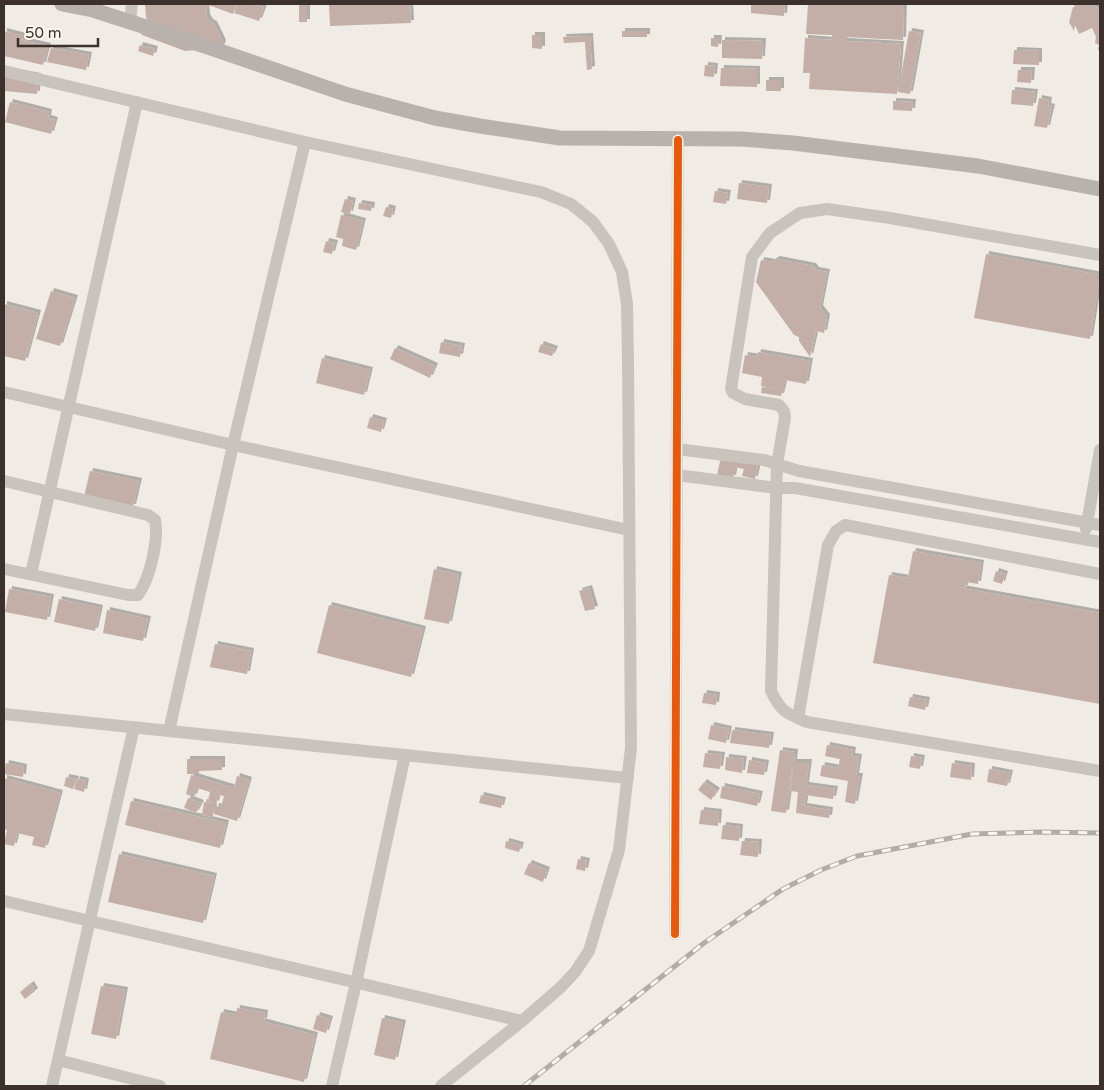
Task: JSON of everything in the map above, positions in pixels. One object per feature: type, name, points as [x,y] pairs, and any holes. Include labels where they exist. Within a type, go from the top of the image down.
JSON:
[{"type":"main road","points":[[62,4],[93,10],[208,46],[344,94],[435,118],[560,138],[742,139],[802,144],[978,166],[1100,189]]},
{"type":"street","points":[[130,22],[132,4]]},
{"type":"street","points":[[4,71],[305,142],[541,192],[570,204],[593,222],[609,244],[622,272],[627,304],[631,748],[619,850],[589,951],[575,972],[561,987],[522,1021],[441,1086]]},
{"type":"street","points":[[31,574],[137,102]]},
{"type":"street","points":[[675,934],[678,140]]},
{"type":"street","points":[[169,731],[233,445],[305,142]]},
{"type":"street","points":[[1100,255],[890,218],[827,210],[800,213],[770,233],[752,257],[731,389],[736,396],[779,405],[784,412],[785,418],[777,464],[771,691],[778,705],[786,713],[807,722],[1100,771]]},
{"type":"street","points":[[4,392],[233,445],[629,530]]},
{"type":"street","points":[[677,449],[764,460],[799,471],[1094,524]]},
{"type":"street","points":[[1084,540],[1094,524],[1100,450]]},
{"type":"street","points":[[677,475],[776,488],[796,488],[1100,542]]},
{"type":"street","points":[[4,481],[148,514],[155,520],[157,531],[146,584],[138,595],[128,595],[4,568]]},
{"type":"street","points":[[798,718],[828,545],[836,531],[845,525],[1100,574]]},
{"type":"street","points":[[4,714],[628,778]]},
{"type":"street","points":[[52,1086],[134,727]]},
{"type":"street","points":[[332,1086],[356,983],[404,755]]},
{"type":"street","points":[[4,901],[522,1021]]},
{"type":"street","points":[[58,1060],[160,1086]]},
{"type":"building","points":[[145,4],[206,4],[207,17],[214,24],[223,43],[221,48],[185,51],[142,35],[139,29],[148,22]]},
{"type":"building","points":[[206,4],[236,4],[233,14]]},
{"type":"building","points":[[237,4],[249,7],[250,4],[264,7],[259,21],[234,13]]},
{"type":"building","points":[[299,4],[307,4],[307,22],[299,22]]},
{"type":"building","points":[[329,4],[410,4],[411,23],[330,26]]},
{"type":"building","points":[[751,4],[785,4],[784,16],[751,13]]},
{"type":"building","points":[[808,4],[904,4],[903,40],[845,37],[845,41],[901,44],[897,94],[809,89],[810,73],[803,73],[805,38],[832,40],[832,35],[806,34]]},
{"type":"building","points":[[1073,4],[1087,4],[1100,9],[1100,54],[1099,45],[1095,43],[1096,37],[1092,28],[1079,34],[1075,25],[1074,31],[1069,22],[1073,7],[1075,7]]},
{"type":"building","points":[[4,31],[23,36],[22,40],[48,46],[43,65],[4,56]]},
{"type":"building","points":[[622,31],[647,31],[647,37],[622,37]]},
{"type":"building","points":[[909,31],[921,33],[910,94],[898,92]]},
{"type":"building","points":[[532,35],[542,35],[542,49],[532,48]]},
{"type":"building","points":[[590,36],[592,69],[587,70],[585,42],[564,43],[563,37]]},
{"type":"building","points":[[711,38],[719,38],[718,47],[711,46]]},
{"type":"building","points":[[722,40],[763,41],[762,59],[722,58]]},
{"type":"building","points":[[140,45],[155,49],[153,56],[138,51]]},
{"type":"building","points":[[51,48],[89,55],[86,70],[47,62]]},
{"type":"building","points":[[1014,50],[1039,51],[1039,65],[1013,64]]},
{"type":"building","points":[[705,65],[715,66],[714,77],[704,76]]},
{"type":"building","points":[[721,68],[757,69],[757,87],[720,86]]},
{"type":"building","points":[[4,70],[38,76],[37,94],[4,91]]},
{"type":"building","points":[[1018,70],[1032,70],[1031,83],[1017,82]]},
{"type":"building","points":[[766,80],[781,80],[781,91],[766,91]]},
{"type":"building","points":[[1012,90],[1035,92],[1033,106],[1011,104]]},
{"type":"building","points":[[1039,98],[1049,100],[1048,106],[1052,107],[1047,128],[1034,126]]},
{"type":"building","points":[[893,101],[913,102],[912,111],[893,110]]},
{"type":"building","points":[[10,102],[49,112],[48,118],[55,120],[51,134],[5,122]]},
{"type":"building","points":[[739,183],[769,187],[767,203],[737,199]]},
{"type":"building","points":[[715,191],[728,193],[726,204],[713,202]]},
{"type":"building","points":[[345,199],[353,201],[350,214],[341,212]]},
{"type":"building","points":[[359,203],[372,205],[371,211],[358,209]]},
{"type":"building","points":[[386,207],[393,209],[391,218],[383,216]]},
{"type":"building","points":[[341,215],[363,221],[356,250],[342,246],[343,239],[336,237]]},
{"type":"building","points":[[326,241],[335,243],[332,254],[323,252]]},
{"type":"building","points":[[986,254],[1100,275],[1090,339],[974,318]]},
{"type":"building","points":[[777,259],[813,266],[816,270],[827,272],[820,308],[827,317],[824,333],[816,331],[810,357],[799,341],[799,337],[794,335],[756,282],[761,260],[772,262]]},
{"type":"building","points":[[51,291],[75,298],[60,346],[36,339]]},
{"type":"building","points":[[4,304],[38,313],[25,361],[4,356]]},
{"type":"building","points":[[441,342],[462,346],[460,357],[439,353]]},
{"type":"building","points":[[541,344],[555,349],[552,356],[538,352]]},
{"type":"building","points":[[395,348],[435,366],[430,378],[390,359]]},
{"type":"building","points":[[758,352],[810,361],[806,384],[785,380],[781,396],[761,393],[762,387],[779,389],[761,386],[762,377],[742,373],[745,355],[757,357]]},
{"type":"building","points":[[322,358],[370,370],[364,395],[316,383]]},
{"type":"building","points":[[370,417],[384,421],[381,432],[367,428]]},
{"type":"building","points":[[721,457],[758,465],[755,479],[742,476],[744,469],[735,467],[733,478],[717,475]]},
{"type":"building","points":[[90,471],[139,481],[133,507],[84,497]]},
{"type":"building","points":[[913,551],[981,563],[978,584],[966,582],[965,588],[950,586],[1100,613],[1100,704],[873,663],[889,575],[908,578]]},
{"type":"building","points":[[434,569],[459,575],[449,624],[424,619]]},
{"type":"building","points":[[996,571],[1005,574],[1002,584],[993,581]]},
{"type":"building","points":[[589,588],[595,609],[585,611],[579,591]]},
{"type":"building","points":[[9,589],[51,597],[47,620],[5,612]]},
{"type":"building","points":[[59,599],[100,608],[95,631],[54,622]]},
{"type":"building","points":[[329,605],[423,629],[411,677],[317,653]]},
{"type":"building","points":[[107,610],[148,619],[143,641],[103,633]]},
{"type":"building","points":[[215,644],[251,651],[247,674],[210,667]]},
{"type":"building","points":[[704,693],[717,695],[716,705],[702,703]]},
{"type":"building","points":[[910,697],[927,700],[925,710],[908,706]]},
{"type":"building","points":[[711,725],[729,729],[726,743],[708,739]]},
{"type":"building","points":[[732,730],[771,735],[769,748],[730,743]]},
{"type":"building","points":[[827,745],[853,750],[852,756],[859,757],[856,776],[860,776],[855,804],[845,802],[848,781],[820,776],[822,765],[838,768],[840,759],[825,756]]},
{"type":"building","points":[[780,750],[795,752],[794,762],[809,762],[806,785],[835,789],[833,799],[806,795],[804,806],[830,810],[829,818],[796,813],[798,792],[790,791],[793,768],[786,813],[771,811]]},
{"type":"building","points":[[705,753],[722,755],[720,769],[703,767]]},
{"type":"building","points":[[911,756],[922,758],[920,769],[909,767]]},
{"type":"building","points":[[726,757],[744,759],[742,773],[725,770]]},
{"type":"building","points":[[187,759],[222,759],[222,770],[199,771],[199,774],[187,774]]},
{"type":"building","points":[[749,760],[766,763],[764,775],[747,773]]},
{"type":"building","points":[[6,763],[24,767],[23,777],[4,774]]},
{"type":"building","points":[[952,763],[972,766],[971,780],[950,777]]},
{"type":"building","points":[[989,769],[1010,773],[1007,786],[987,782]]},
{"type":"building","points":[[191,775],[234,788],[237,776],[249,780],[237,821],[214,814],[216,806],[221,807],[224,796],[218,795],[216,804],[208,801],[210,792],[197,788],[194,797],[186,794]]},
{"type":"building","points":[[66,777],[76,779],[73,789],[64,786]]},
{"type":"building","points":[[4,778],[60,793],[45,848],[32,845],[34,837],[17,833],[14,846],[4,844],[7,830],[4,829]]},
{"type":"building","points":[[77,779],[86,781],[84,792],[74,789]]},
{"type":"building","points":[[704,782],[717,791],[711,800],[698,790]]},
{"type":"building","points":[[722,786],[760,794],[757,806],[720,798]]},
{"type":"building","points":[[481,795],[503,800],[501,808],[479,803]]},
{"type":"building","points":[[188,798],[201,803],[196,813],[184,808]]},
{"type":"building","points":[[131,801],[226,823],[220,848],[125,825]]},
{"type":"building","points":[[204,802],[214,803],[213,817],[202,815]]},
{"type":"building","points":[[701,810],[719,812],[718,826],[699,824]]},
{"type":"building","points":[[723,825],[740,827],[739,841],[721,839]]},
{"type":"building","points":[[506,841],[521,845],[519,852],[505,848]]},
{"type":"building","points":[[742,841],[759,842],[758,857],[740,855]]},
{"type":"building","points":[[119,854],[214,876],[203,923],[108,902]]},
{"type":"building","points":[[578,859],[587,861],[585,871],[576,869]]},
{"type":"building","points":[[529,863],[547,870],[543,882],[524,874]]},
{"type":"building","points":[[31,984],[35,991],[25,999],[20,992]]},
{"type":"building","points":[[101,986],[125,990],[116,1039],[91,1034]]},
{"type":"building","points":[[237,1008],[265,1013],[264,1021],[257,1020],[315,1035],[304,1082],[210,1059],[221,1012],[236,1015]]},
{"type":"building","points":[[317,1015],[330,1019],[326,1033],[313,1029]]},
{"type":"building","points":[[382,1018],[403,1023],[395,1060],[374,1055]]},
{"type":"railway","points":[[524,1086],[704,943],[783,889],[821,870],[857,856],[972,834],[1100,833]]},
{"type":"cycle path","points":[[675,934],[678,140]]}]
